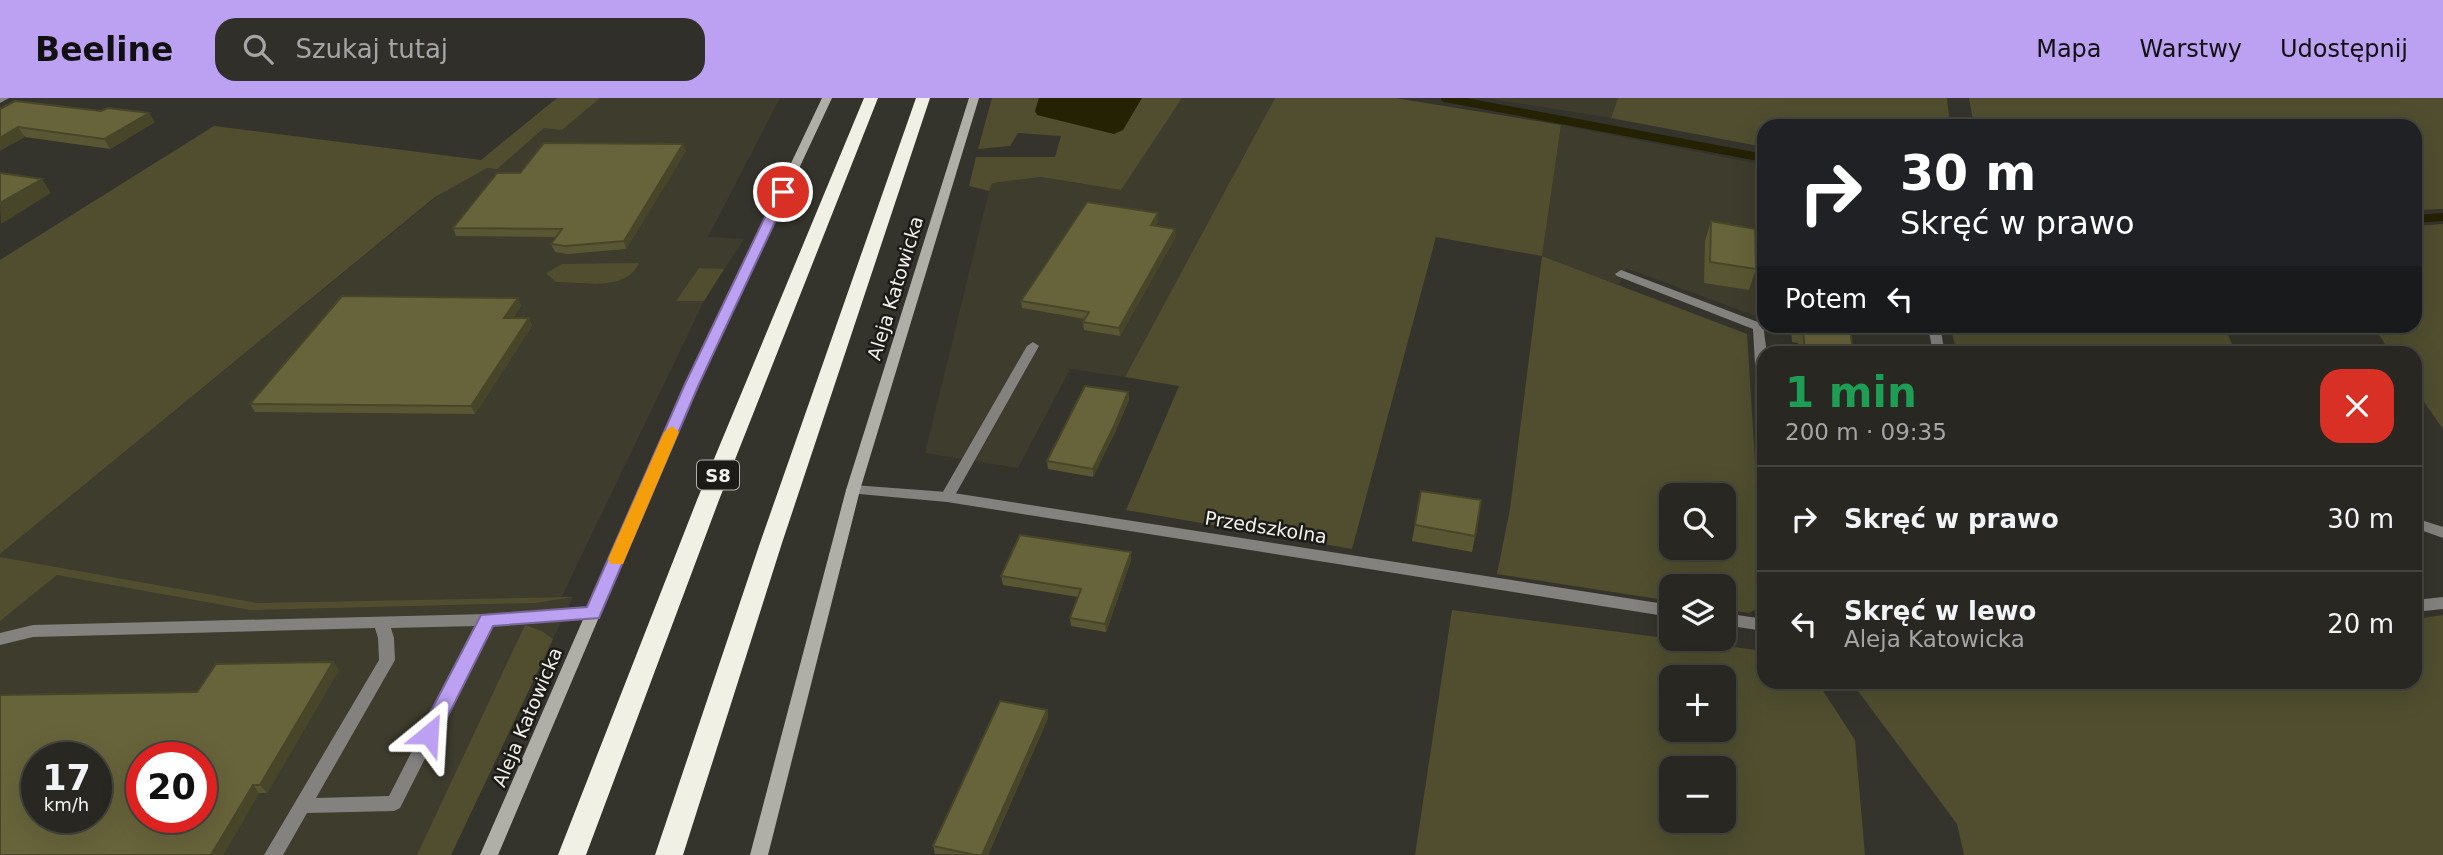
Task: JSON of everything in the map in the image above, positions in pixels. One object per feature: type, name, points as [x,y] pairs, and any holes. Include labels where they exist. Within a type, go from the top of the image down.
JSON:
[{"type":"highway","name":"S8","points":[[572,855],[708,500],[871,98]]},
{"type":"highway","points":[[669,855],[771,543],[923,98]]},
{"type":"street","name":"Aleja Katowicka","points":[[489,855],[692,384],[827,98]]},
{"type":"street","name":"Aleja Katowicka","points":[[759,855],[853,490],[974,98]]},
{"type":"street","points":[[1620,274],[1757,326]]},
{"type":"street","points":[[947,497],[1032,346]]},
{"type":"street","name":"Przedszkolna","points":[[853,490],[947,497],[1659,609]]},
{"type":"street","points":[[2422,526],[2443,533]]},
{"type":"street","points":[[2422,605],[2443,603]]},
{"type":"street","points":[[0,639],[33,631],[487,620],[593,613]]},
{"type":"street","points":[[302,806],[394,803],[487,620]]},
{"type":"street","points":[[1736,621],[1757,624]]},
{"type":"street","points":[[273,855],[387,660],[386,638],[381,622]]},
{"type":"shaded area","points":[[557,98],[780,98],[708,237],[744,239],[704,301],[562,596],[573,597],[451,855],[0,855],[0,554]]},
{"type":"shaded area","points":[[557,98],[600,98],[562,130],[544,128],[497,169],[487,168],[435,197],[0,554],[0,260],[214,126],[481,160]]},
{"type":"shaded area","points":[[992,98],[1182,98],[1121,190],[1041,177],[992,183],[989,191],[969,186],[976,157],[1055,157],[1061,136],[1018,133],[1010,146],[978,149]]},
{"type":"shaded area","points":[[1039,98],[1142,98],[1123,130],[1114,134],[1037,115],[1035,111]]},
{"type":"shaded area","points":[[1182,98],[1275,98],[1125,377],[1070,369],[1018,468],[925,453],[991,183],[1041,177],[1120,190]]},
{"type":"shaded area","points":[[1275,98],[1395,98],[1561,125],[1542,256],[1436,237],[1352,549],[1126,510],[1179,386],[1125,377]]},
{"type":"shaded area","points":[[1486,98],[1618,98],[1611,118]]},
{"type":"shaded area","points":[[1618,98],[1947,98],[1949,119],[1757,119],[1757,146],[1611,118]]},
{"type":"shaded area","points":[[1969,98],[2443,98],[2443,209],[2422,210],[2422,119],[1973,119]]},
{"type":"shaded area","points":[[1561,125],[1757,164],[1757,316],[1626,268],[1619,285],[1542,256]]},
{"type":"shaded area","points":[[2443,224],[2443,429],[2422,399],[2422,346],[2386,346],[2378,333],[2422,333],[2422,226]]},
{"type":"shaded area","points":[[1542,256],[1747,334],[1757,493],[1757,609],[1749,613],[1736,611],[1736,574],[1659,574],[1659,599],[1497,574],[1510,509]]},
{"type":"shaded area","points":[[639,263],[633,272],[614,282],[556,282],[546,273],[562,264]]},
{"type":"shaded area","points":[[699,268],[724,269],[704,301],[676,301]]},
{"type":"shaded area","points":[[1952,333],[2227,333],[2233,346],[1955,346]]},
{"type":"shaded area","points":[[0,557],[257,603],[573,597],[535,603],[250,610],[57,575],[0,621]]},
{"type":"shaded area","points":[[1452,610],[1659,637],[1659,651],[1736,651],[1736,647],[1757,650],[1757,689],[1822,689],[1855,740],[1865,855],[1415,855]]},
{"type":"shaded area","points":[[2443,615],[2443,855],[1964,855],[1957,824],[1856,689],[2422,689],[2422,618]]},
{"type":"shaded area","points":[[525,625],[542,631],[553,639],[451,855],[417,855]]},
{"type":"building","points":[[15,101],[101,111],[108,108],[149,113],[104,139],[18,127],[0,138],[0,109]]},
{"type":"building","points":[[544,143],[683,144],[624,241],[565,246],[551,244],[562,229],[453,228],[497,173],[520,173]]},
{"type":"building","points":[[0,173],[42,179],[0,203]]},
{"type":"building","points":[[1087,202],[1158,213],[1151,225],[1175,229],[1119,328],[1083,322],[1089,312],[1021,301]]},
{"type":"building","points":[[1711,221],[1755,229],[1756,269],[1710,262]]},
{"type":"building","points":[[342,296],[518,298],[504,318],[529,318],[471,406],[250,404]]},
{"type":"building","points":[[1803,333],[1851,333],[1852,346],[1804,346]]},
{"type":"building","points":[[1085,386],[1128,392],[1093,469],[1047,461]]},
{"type":"building","points":[[1421,491],[1481,500],[1475,536],[1415,525]]},
{"type":"building","points":[[1020,535],[1131,552],[1105,624],[1070,618],[1081,589],[1001,576]]},
{"type":"building","points":[[333,662],[260,785],[253,785],[211,855],[0,855],[0,695],[197,692],[216,664]]},
{"type":"building","points":[[1000,701],[1047,710],[982,855],[933,846]]},
{"type":"waterway","points":[[1445,98],[1757,157]]},
{"type":"waterway","points":[[2422,218],[2443,217]]},
{"type":"slow traffic","points":[[617,559],[672,432]]},
{"type":"route","points":[[429,734],[487,620],[593,613],[692,384],[783,192]]}]
